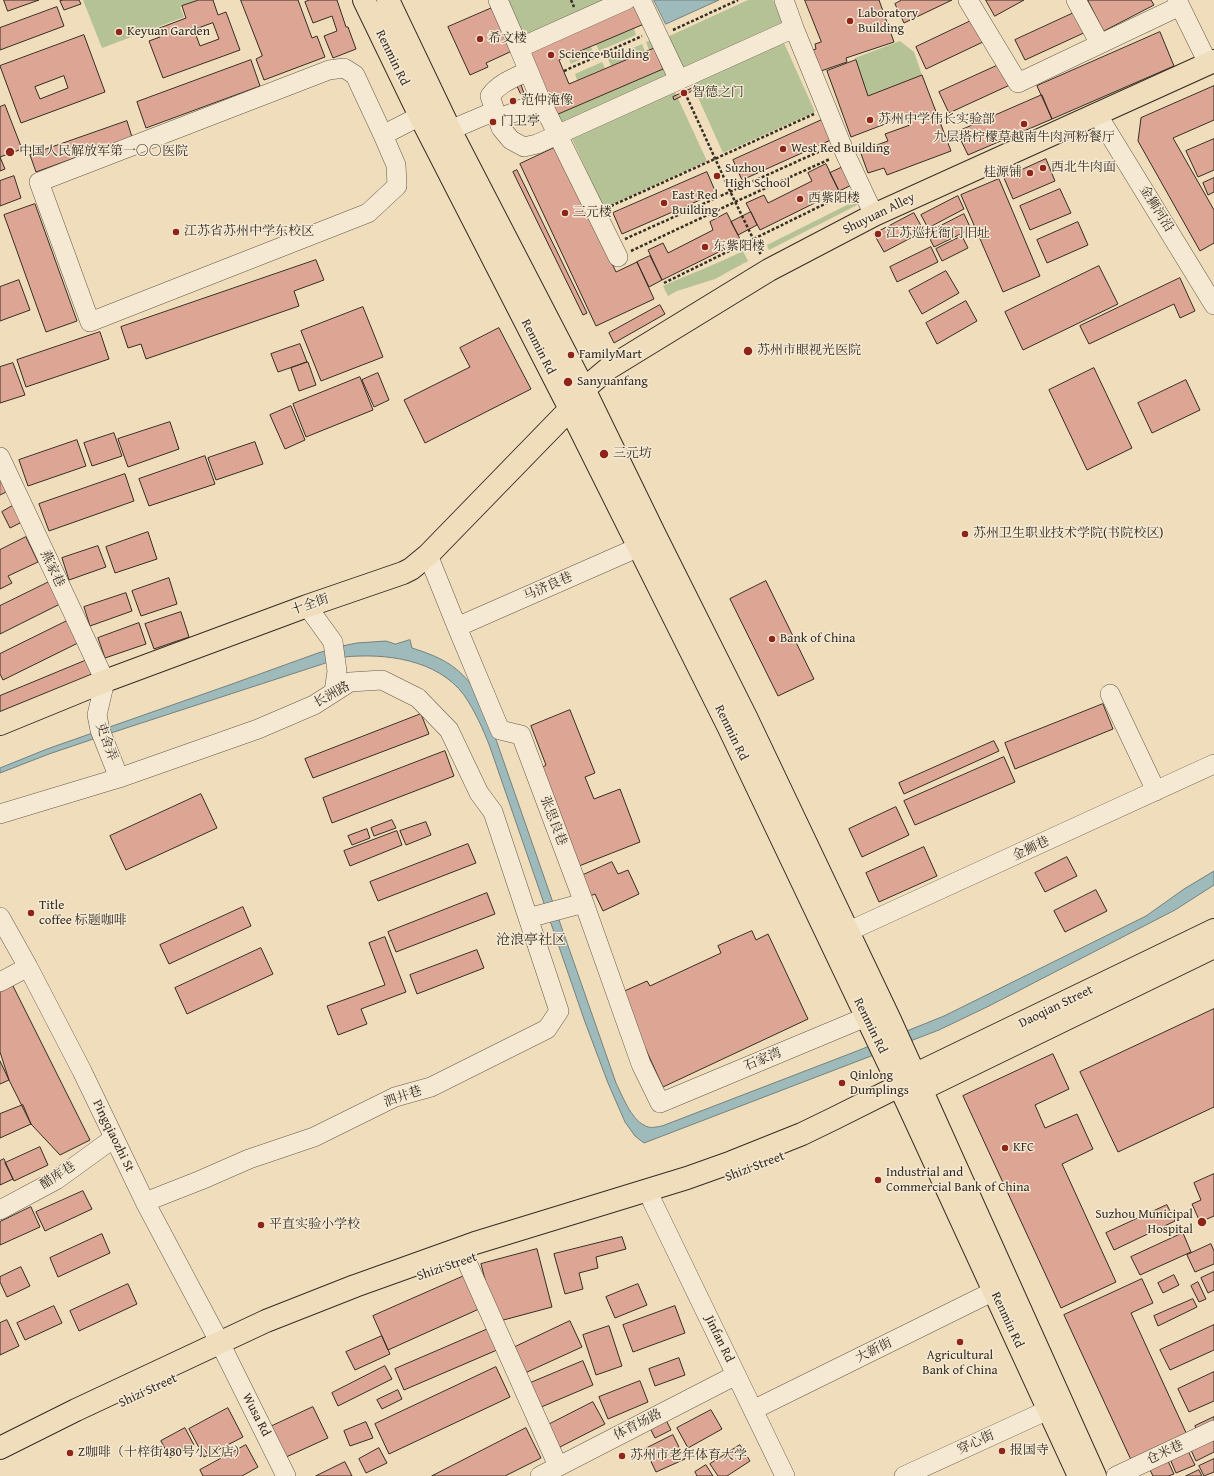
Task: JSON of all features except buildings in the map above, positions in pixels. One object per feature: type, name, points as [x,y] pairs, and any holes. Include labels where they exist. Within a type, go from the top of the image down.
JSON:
[{"type":"main road","name":"Renmin Rd","points":[[364,0],[420,116],[570,410],[905,1078],[1095,1476]]},
{"type":"main road","name":"Renmin Rd","points":[[388,0],[450,130],[584,389],[746,717],[847,932],[875,1020]]},
{"type":"main road","name":"Shuyuan Alley","points":[[570,410],[584,389],[609,368],[769,270],[874,215],[1211,62]]},
{"type":"main road","name":"十全街","points":[[0,724],[105,681],[307,606],[403,573],[428,555],[570,410]]},
{"type":"main road","name":"Daoqian Street","points":[[905,1078],[1214,930]]},
{"type":"main road","name":"Daoqian Street","points":[[905,1078],[1214,947]]},
{"type":"main road","name":"Renmin Rd","points":[[905,1078],[994,1291],[1079,1476]]},
{"type":"main road","name":"Shizi Street","points":[[0,1448],[76,1410],[222,1349],[466,1260],[651,1196],[695,1175],[770,1147],[835,1118],[905,1078]]},
{"type":"main road","name":"Shizi Street","points":[[0,1464],[222,1349],[266,1321],[475,1243],[651,1196]]},
{"type":"street","points":[[498,0],[528,71],[615,251]]},
{"type":"street","points":[[519,48],[626,0]]},
{"type":"street","points":[[641,0],[679,80]]},
{"type":"street","points":[[784,0],[843,147],[874,215]]},
{"type":"street","points":[[968,0],[1018,83],[1100,44],[1178,3],[1211,62]]},
{"type":"street","points":[[1076,0],[1100,44]]},
{"type":"street","points":[[528,71],[500,85],[490,96],[501,128],[511,140],[524,147],[537,144],[794,28]]},
{"type":"street","points":[[344,68],[355,75],[383,135],[396,165],[397,186],[368,213],[90,322],[38,182],[329,70],[344,68]]},
{"type":"street","points":[[450,130],[542,101]]},
{"type":"street","name":"金狮河沿","points":[[1097,114],[1214,305]]},
{"type":"street","points":[[383,135],[420,116]]},
{"type":"street","name":"燕家巷","points":[[0,457],[105,681]]},
{"type":"street","name":"马济良巷","points":[[457,627],[639,547]]},
{"type":"street","name":"张思良巷","points":[[428,555],[500,730],[521,735],[584,903],[641,1064],[660,1103]]},
{"type":"street","points":[[307,606],[333,642],[337,671],[334,692]]},
{"type":"street","name":"长洲路","points":[[0,814],[119,778],[258,729],[314,705],[350,682],[382,680],[418,698],[449,730],[479,793],[493,812],[543,914]]},
{"type":"street","name":"吏舍弄","points":[[105,681],[97,715],[103,737],[119,778]]},
{"type":"street","points":[[1110,694],[1156,791]]},
{"type":"street","name":"金狮巷","points":[[847,932],[1214,764]]},
{"type":"street","points":[[543,914],[584,903]]},
{"type":"street","name":"泗井巷","points":[[145,1202],[249,1159],[314,1137],[395,1097],[431,1087],[547,1029],[559,1011],[543,914]]},
{"type":"street","name":"Pingqiaozhi St","points":[[0,917],[28,967],[82,1071],[145,1202],[222,1349]]},
{"type":"street","points":[[0,982],[28,967]]},
{"type":"street","name":"石家湾","points":[[660,1103],[875,1020]]},
{"type":"street","name":"醋库巷","points":[[0,1210],[56,1180],[114,1138]]},
{"type":"street","name":"Jinfan Rd","points":[[651,1196],[785,1476]]},
{"type":"street","points":[[466,1260],[558,1466]]},
{"type":"street","name":"大新街","points":[[753,1410],[994,1291]]},
{"type":"street","name":"Wusa Rd","points":[[222,1349],[286,1476]]},
{"type":"street","name":"体育场路","points":[[540,1476],[736,1374]]},
{"type":"street","name":"穿心街","points":[[904,1476],[1048,1410]]},
{"type":"street","name":"仓米巷","points":[[1116,1476],[1214,1430]]},
{"type":"path","points":[[564,71],[738,0]]},
{"type":"path","points":[[679,80],[735,202],[769,270]]},
{"type":"path","points":[[596,213],[827,108]]},
{"type":"path","points":[[615,251],[730,191],[843,147]]},
{"type":"path","points":[[615,251],[735,202],[843,147]]},
{"type":"path","points":[[664,283],[754,240],[860,186]]},
{"type":"green space","name":"Keyuan Garden","points":[[83,0],[197,0],[180,7],[184,17],[102,48]]},
{"type":"green space","points":[[506,0],[606,0],[523,36]]},
{"type":"green space","points":[[748,0],[773,0],[783,22],[680,69],[665,38]]},
{"type":"green space","points":[[634,29],[636,35],[599,51],[596,44]]},
{"type":"green space","points":[[653,39],[669,74],[560,123],[557,115],[663,69],[654,48],[649,50],[646,42]]},
{"type":"green space","points":[[900,41],[914,52],[922,75],[868,96],[855,58]]},
{"type":"green space","points":[[784,43],[815,112],[723,153],[692,84]]},
{"type":"green space","points":[[642,44],[645,51],[611,66],[608,59]]},
{"type":"green space","points":[[591,47],[594,53],[571,64],[568,57]]},
{"type":"green space","points":[[602,62],[605,68],[577,80],[575,74]]},
{"type":"green space","points":[[675,92],[707,161],[604,208],[572,139]]},
{"type":"green space","points":[[861,198],[863,202],[769,250],[767,245]]},
{"type":"green space","points":[[743,251],[748,261],[715,279],[677,291],[668,296],[663,286]]},
{"type":"water","points":[[654,0],[719,0],[666,24]]},
{"type":"water","points":[[410,640],[412,648],[440,659],[455,668],[469,681],[480,699],[493,731],[616,1083],[635,1118],[648,1127],[662,1126],[944,1016],[1146,916],[1184,889],[1214,871],[1214,885],[1175,910],[989,1006],[939,1030],[644,1143],[635,1136],[625,1122],[608,1083],[585,1022],[485,734],[464,695],[453,683],[440,673],[425,666],[393,658],[376,656],[344,657],[117,731],[49,754],[0,773],[0,768],[47,749],[318,653],[357,643],[386,641],[395,644]]},
{"type":"place","name":"Laboratory Building","points":[[850,21]]},
{"type":"place","name":"Keyuan Garden","points":[[119,32]]},
{"type":"place","name":"希文楼","points":[[480,39]]},
{"type":"place","name":"Science Building","points":[[551,55]]},
{"type":"place","name":"智德之门","points":[[684,93]]},
{"type":"place","name":"范仲淹像","points":[[513,101]]},
{"type":"place","name":"苏州中学伟长实验部","points":[[870,120]]},
{"type":"place","name":"门卫亭","points":[[493,122]]},
{"type":"place","name":"九层塔柠檬草越南牛肉河粉餐厅","points":[[1024,124]]},
{"type":"place","name":"West Red Building","points":[[783,149]]},
{"type":"place","name":"中国人民解放军第一〇〇医院","points":[[10,152]]},
{"type":"place","name":"西北牛肉面","points":[[1043,168]]},
{"type":"place","name":"桂源铺","points":[[1030,173]]},
{"type":"place","name":"Suzhou High School","points":[[717,176]]},
{"type":"place","name":"西紫阳楼","points":[[800,199]]},
{"type":"place","name":"East Red Building","points":[[664,203]]},
{"type":"place","name":"三元楼","points":[[565,213]]},
{"type":"place","name":"江苏省苏州中学东校区","points":[[176,232]]},
{"type":"place","name":"江苏巡抚衙门旧址","points":[[878,234]]},
{"type":"place","name":"东紫阳楼","points":[[705,247]]},
{"type":"place","name":"苏州市眼视光医院","points":[[748,351]]},
{"type":"place","name":"FamilyMart","points":[[571,355]]},
{"type":"place","name":"Sanyuanfang","points":[[568,382]]},
{"type":"place","name":"三元坊","points":[[604,454]]},
{"type":"place","name":"苏州卫生职业技术学院(书院校区)","points":[[965,534]]},
{"type":"place","name":"Bank of China","points":[[772,639]]},
{"type":"place","name":"Title coffee 标题咖啡","points":[[31,913]]},
{"type":"place","name":"Qinlong Dumplings","points":[[842,1083]]},
{"type":"place","name":"KFC","points":[[1005,1148]]},
{"type":"place","name":"Industrial and Commercial Bank of China","points":[[878,1180]]},
{"type":"place","name":"Suzhou Municipal Hospital","points":[[1202,1222]]},
{"type":"place","name":"平直实验小学校","points":[[261,1225]]},
{"type":"place","name":"Agricultural Bank of China","points":[[960,1342]]},
{"type":"place","name":"报国寺","points":[[1002,1451]]},
{"type":"place","name":"Z咖啡（十梓街480号小区店）","points":[[70,1453]]},
{"type":"place","name":"苏州市老年体育大学","points":[[622,1456]]},
{"type":"district","name":"沧浪亭社区","points":[[531,940]]}]
